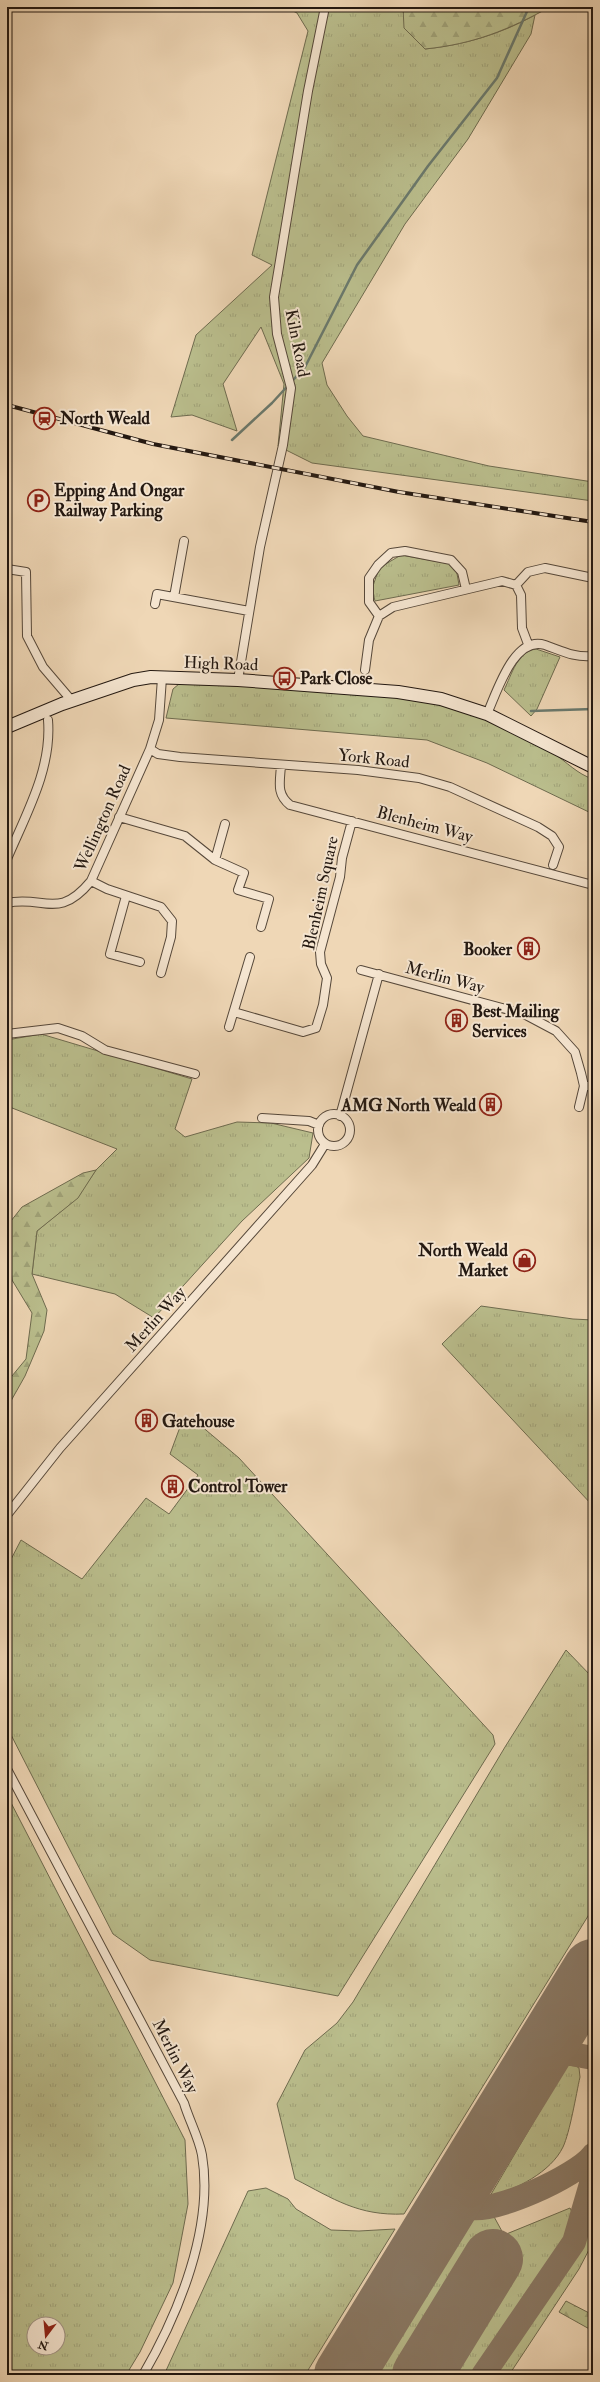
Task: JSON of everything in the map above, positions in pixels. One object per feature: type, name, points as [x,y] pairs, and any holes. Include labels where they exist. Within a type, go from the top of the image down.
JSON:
[{"type":"main road","name":"High Road","points":[[7,727],[72,701],[133,680],[151,677],[238,680],[398,692],[441,699],[487,714],[593,767]]},
{"type":"street","name":"Kiln Road","points":[[238,680],[264,527],[283,445],[291,388],[277,334],[274,297],[308,91],[324,12]]},
{"type":"street","points":[[174,597],[184,541]]},
{"type":"street","points":[[379,616],[369,602],[370,578],[378,565],[391,553],[405,551],[451,560],[462,572],[466,589]]},
{"type":"street","points":[[516,585],[528,572],[545,568],[593,578]]},
{"type":"street","points":[[7,569],[26,572],[27,636],[43,667],[72,701]]},
{"type":"street","points":[[365,670],[369,640],[379,616],[393,607],[502,581],[516,585],[521,595],[522,628],[528,644]]},
{"type":"street","points":[[155,604],[157,594],[249,611]]},
{"type":"street","points":[[487,714],[512,662],[520,650],[528,644],[537,643],[566,654],[583,657],[593,656]]},
{"type":"street","name":"Wellington Road","points":[[7,903],[13,901],[51,905],[80,894],[91,881],[150,749],[159,720],[162,678]]},
{"type":"street","points":[[7,859],[43,772],[48,755],[48,720]]},
{"type":"street","name":"York Road","points":[[150,749],[158,754],[180,757],[395,774],[419,778],[450,787],[538,827],[552,836],[559,847],[553,865]]},
{"type":"street","name":"Blenheim Way","points":[[281,766],[280,789],[282,798],[290,805],[593,884]]},
{"type":"street","points":[[119,817],[185,836],[215,860],[244,873],[238,890],[269,899],[261,927]]},
{"type":"street","name":"Blenheim Square","points":[[234,1012],[303,1032],[316,1028],[323,1005],[327,978],[320,952],[340,877],[342,858],[352,821]]},
{"type":"street","points":[[215,860],[225,824]]},
{"type":"street","points":[[91,881],[126,896],[161,907],[172,921],[171,937],[161,973]]},
{"type":"street","points":[[126,896],[110,954],[140,962]]},
{"type":"street","points":[[229,1027],[250,956]]},
{"type":"street","name":"Merlin Way","points":[[361,970],[524,1014],[556,1031],[575,1052],[584,1086],[579,1107]]},
{"type":"street","name":"Merlin Way","points":[[340,1116],[379,974]]},
{"type":"street","points":[[7,1034],[58,1028],[82,1036],[106,1050],[195,1074]]},
{"type":"street","points":[[584,1086],[593,1086]]},
{"type":"street","points":[[340,1116],[349,1125],[347,1139],[340,1145],[325,1144],[320,1137],[319,1125],[325,1117],[340,1116]]},
{"type":"street","points":[[262,1118],[309,1122],[319,1125]]},
{"type":"street","name":"Merlin Way","points":[[7,1515],[60,1448],[312,1165],[325,1144]]},
{"type":"street","name":"Merlin Way","points":[[7,1769],[184,2103],[202,2155],[204,2214],[192,2267],[153,2358],[143,2375]]},
{"type":"green space","points":[[285,7],[403,7],[405,28],[425,49],[454,45],[482,38],[509,28],[535,15],[531,34],[468,139],[405,224],[322,363],[327,385],[347,416],[363,436],[489,466],[593,482],[593,501],[312,463],[278,446],[284,384],[261,327],[223,384],[237,431],[192,415],[171,417],[196,335],[272,265],[252,255],[308,31],[297,13]]},
{"type":"green space","points":[[403,7],[550,7],[520,23],[490,35],[459,44],[425,49],[404,28]]},
{"type":"green space","points":[[401,555],[451,564],[456,568],[459,585],[375,601],[372,589],[379,568]]},
{"type":"green space","points":[[536,649],[560,657],[537,709],[531,716],[504,690],[520,659],[524,654]]},
{"type":"green space","points":[[179,684],[363,694],[421,701],[458,710],[496,723],[525,737],[544,747],[572,768],[593,779],[593,814],[487,763],[427,740],[166,718],[173,689]]},
{"type":"green space","points":[[41,1034],[192,1079],[175,1129],[185,1137],[237,1122],[271,1123],[313,1133],[309,1158],[242,1221],[154,1318],[115,1294],[32,1274],[37,1231],[77,1198],[96,1170],[117,1149],[7,1106],[7,1040]]},
{"type":"green space","points":[[96,1170],[78,1198],[37,1231],[32,1274],[47,1310],[44,1331],[25,1376],[7,1408],[7,1382],[26,1359],[32,1313],[12,1280],[7,1226],[22,1207],[83,1173]]},
{"type":"green space","points":[[481,1306],[573,1319],[593,1320],[593,1506],[442,1344]]},
{"type":"green space","points":[[183,1419],[200,1425],[239,1458],[493,1735],[495,1744],[338,1996],[150,1960],[113,1934],[7,1727],[7,1567],[21,1540],[82,1579],[146,1498],[169,1514],[198,1475],[170,1454]]},
{"type":"green space","points":[[566,1650],[593,1678],[593,1908],[404,2214],[373,2212],[347,2205],[295,2179],[277,2104],[305,2050],[337,2023],[353,2002],[505,1747]]},
{"type":"green space","points":[[7,1795],[185,2140],[188,2204],[173,2283],[140,2352],[126,2375],[11,2375],[7,2345]]},
{"type":"green space","points":[[567,2065],[576,2066],[579,2068],[580,2077],[566,2140],[563,2147],[550,2164],[532,2179],[511,2189],[490,2196]]},
{"type":"green space","points":[[266,2188],[288,2199],[296,2209],[331,2230],[359,2231],[395,2229],[305,2375],[164,2375],[248,2191]]},
{"type":"green space","points":[[570,2208],[575,2218],[570,2232],[474,2375],[377,2375],[473,2219],[492,2213],[504,2235]]},
{"type":"green space","points":[[593,2209],[593,2242],[579,2269],[509,2375],[492,2375],[576,2254],[585,2239]]},
{"type":"green space","points":[[566,2301],[593,2315],[593,2331],[559,2312]]},
{"type":"waterway","points":[[232,440],[272,403],[305,367],[357,265],[428,166],[497,78],[529,7]]},
{"type":"waterway","points":[[531,711],[593,709]]},
{"type":"taxiway","points":[[544,2049],[593,2058]]},
{"type":"taxiway","points":[[451,2200],[459,2205],[477,2208],[494,2206],[513,2200],[533,2192],[570,2173],[584,2164],[593,2155]]},
{"type":"taxiway","points":[[483,2375],[574,2242],[593,2177]]},
{"type":"runway","points":[[344,2375],[593,1969]]},
{"type":"runway","points":[[422,2375],[493,2259]]},
{"type":"railway","points":[[7,405],[153,444],[399,492],[593,522]]},
{"type":"place","name":"North Weald","points":[[45,418]]},
{"type":"place","name":"Epping And Ongar Railway Parking","points":[[38,500]]},
{"type":"place","name":"Park Close","points":[[284,678]]},
{"type":"place","name":"Booker","points":[[528,949]]},
{"type":"place","name":"Best Mailing Services","points":[[456,1021]]},
{"type":"place","name":"AMG North Weald","points":[[491,1105]]},
{"type":"place","name":"North Weald Market","points":[[524,1260]]},
{"type":"place","name":"Gatehouse","points":[[146,1421]]},
{"type":"place","name":"Control Tower","points":[[172,1486]]}]
